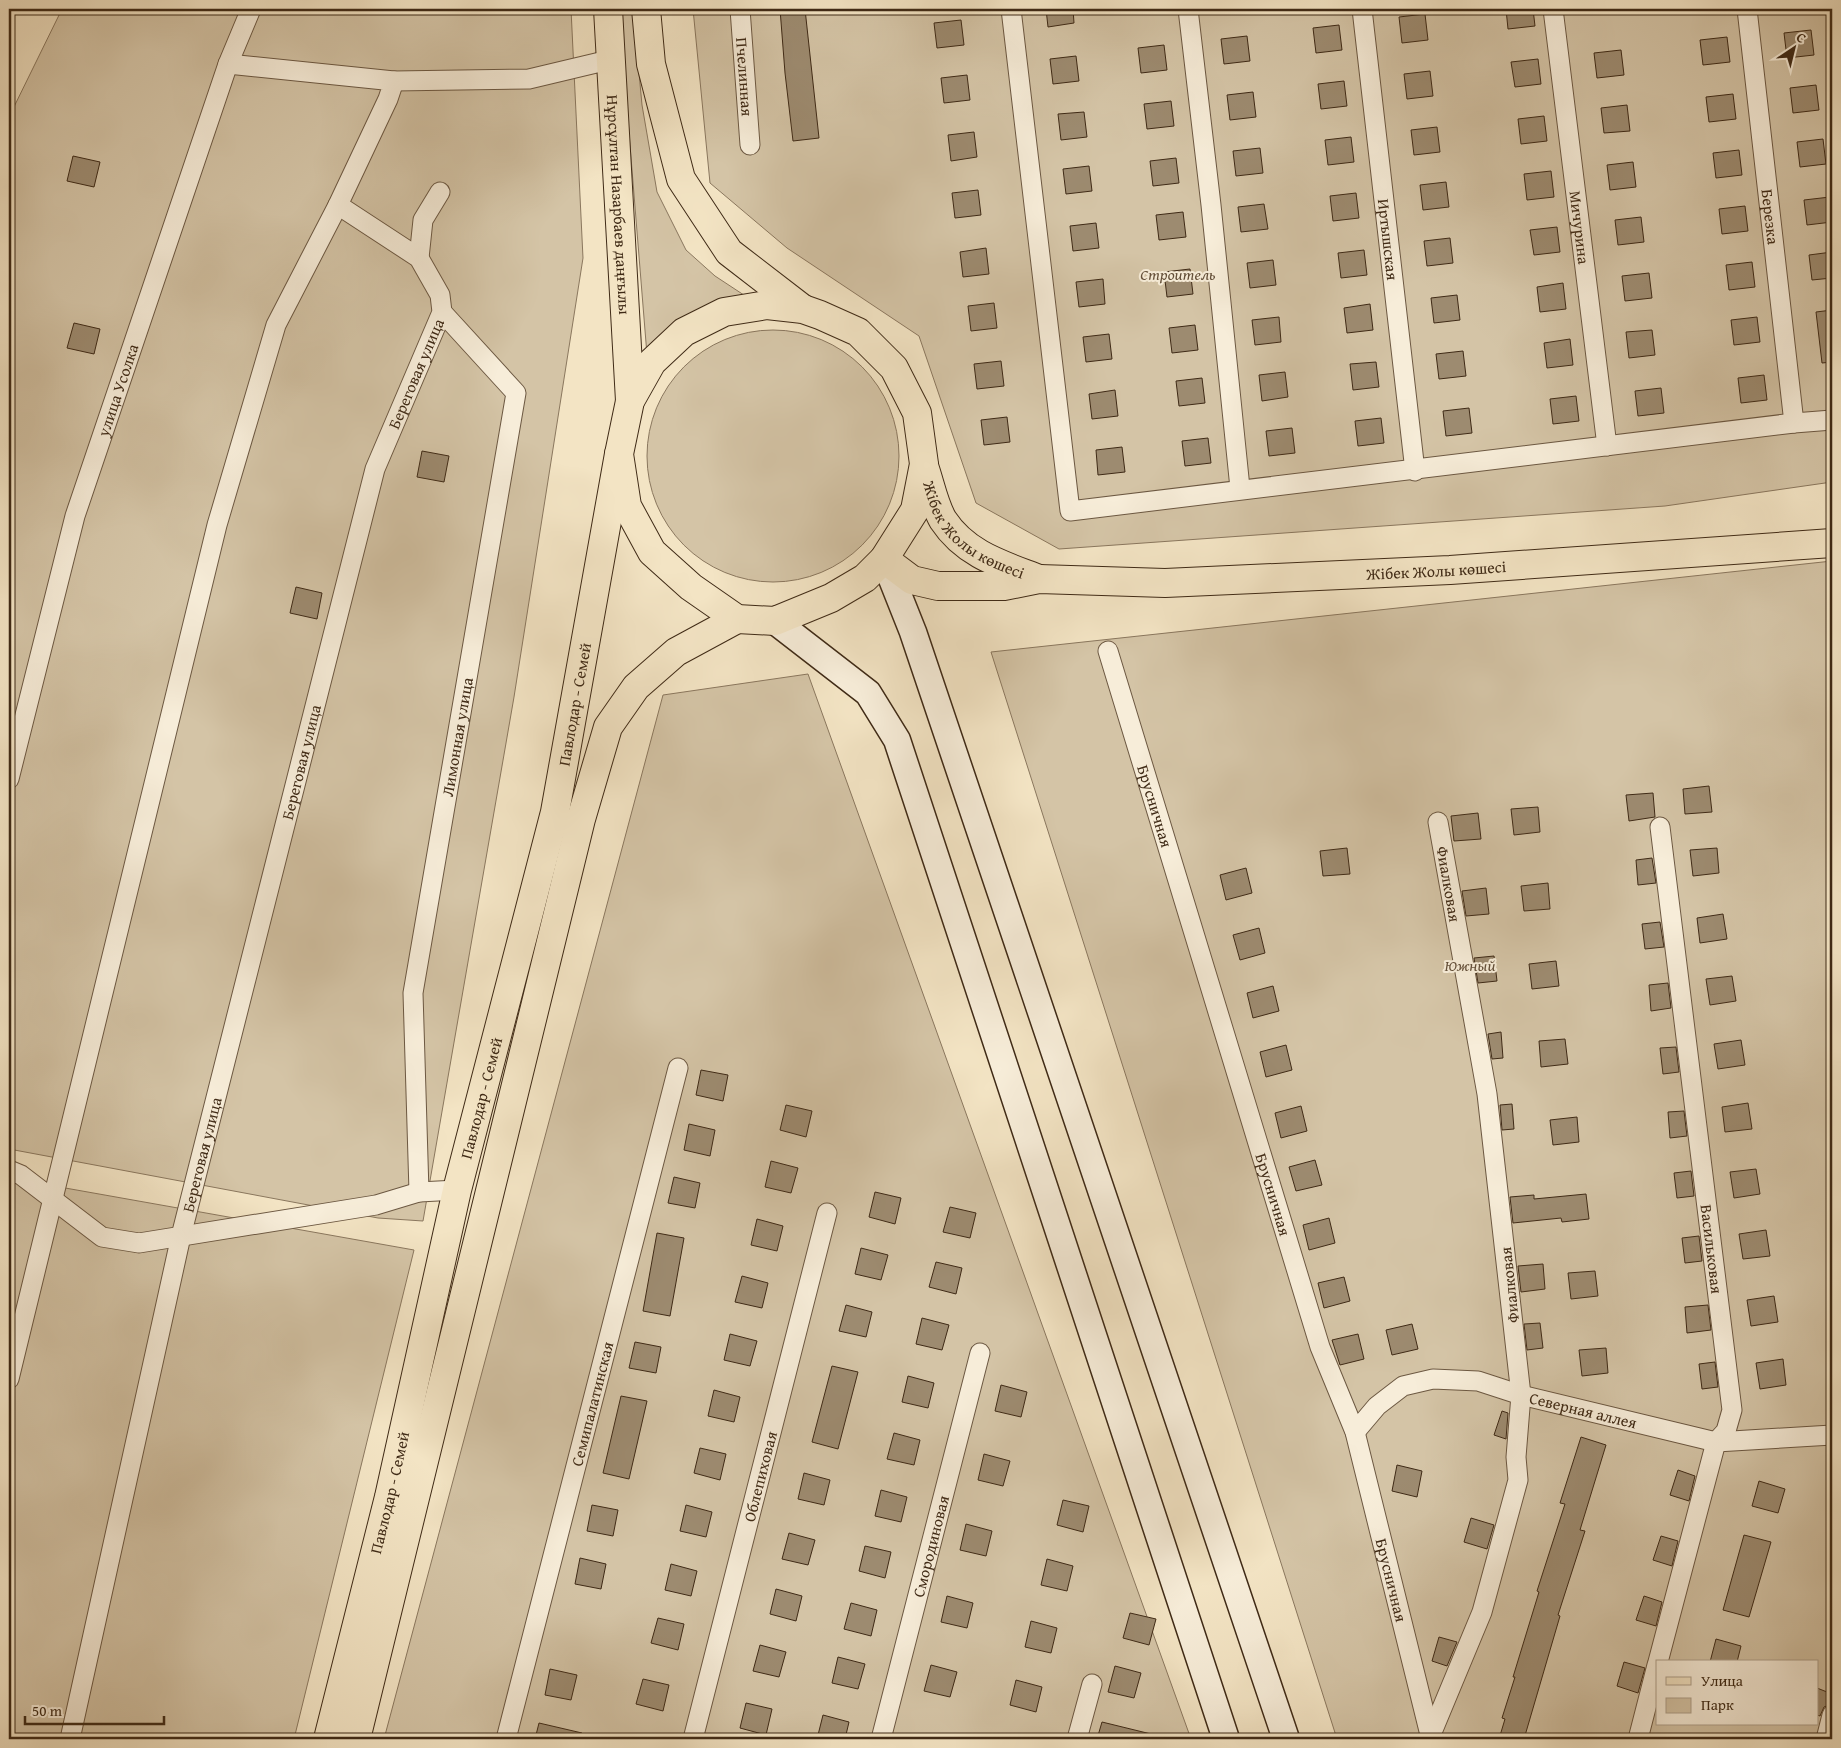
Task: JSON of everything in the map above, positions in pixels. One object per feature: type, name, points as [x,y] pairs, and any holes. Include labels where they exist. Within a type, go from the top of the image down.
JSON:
[{"type":"main road","name":"Нұрсұлтан Назарбаев даңғылы","points":[[608,9],[613,59],[630,401]]},
{"type":"main road","points":[[646,9],[651,64],[681,179],[729,252],[802,309]]},
{"type":"main road","points":[[619,454],[627,506],[652,552],[691,587],[737,619],[774,621],[831,598],[865,578],[884,558],[915,510],[924,464],[917,413],[894,368],[858,332],[820,315],[802,309],[767,305],[724,312],[684,332],[652,362],[630,401]]},
{"type":"main road","name":"Павлодар - Семей","points":[[328,1739],[391,1487],[457,1190],[555,812],[630,401]]},
{"type":"main road","name":"Жібек Жолы көшесі","points":[[924,464],[942,519],[962,543],[977,554],[1040,579]]},
{"type":"main road","name":"Жібек Жолы көшесі","points":[[884,558],[912,580],[938,586],[1004,586],[1040,579],[1165,582],[1450,570],[1832,543]]},
{"type":"main road","points":[[884,558],[913,632],[1286,1739]]},
{"type":"main road","name":"Павлодар - Семей","points":[[356,1739],[582,819],[608,727],[636,687],[676,652],[737,619]]},
{"type":"main road","points":[[774,621],[868,693],[898,740],[1226,1739]]},
{"type":"street","name":"улица Усолка","points":[[9,779],[75,516],[228,64],[251,9]]},
{"type":"street","name":"Пчелинная","points":[[740,9],[750,145]]},
{"type":"street","points":[[1011,9],[1070,511],[1240,488],[1414,471],[1794,423],[1832,420]]},
{"type":"street","points":[[1188,9],[1240,488]]},
{"type":"street","name":"Иртышская","points":[[1362,9],[1414,471]]},
{"type":"street","name":"Мичурина","points":[[1553,9],[1607,446]]},
{"type":"street","name":"Березка","points":[[1747,9],[1794,423]]},
{"type":"street","points":[[228,64],[394,81],[529,80],[613,59]]},
{"type":"street","points":[[9,1379],[217,525],[276,325],[338,204],[388,99],[394,81]]},
{"type":"street","points":[[419,258],[424,220],[440,192]]},
{"type":"street","points":[[338,204],[419,258],[441,303]]},
{"type":"street","name":"Лимонная улица","points":[[419,1192],[413,993],[516,393],[441,303]]},
{"type":"street","name":"Береговая улица","points":[[70,1739],[181,1236],[376,470],[441,303]]},
{"type":"street","name":"Брусничная","points":[[1108,651],[1320,1347],[1355,1432],[1431,1738]]},
{"type":"street","name":"Фиалковая","points":[[1431,1738],[1482,1612],[1518,1480],[1516,1457],[1521,1395],[1487,1094],[1438,822]]},
{"type":"street","name":"Васильковая","points":[[1659,1660],[1716,1442],[1726,1431],[1732,1410],[1660,827]]},
{"type":"street","name":"Семипалатинская","points":[[506,1739],[678,1068]]},
{"type":"street","points":[[9,1170],[21,1175],[102,1237],[139,1243],[376,1205],[419,1192],[457,1190]]},
{"type":"street","name":"Облепиховая","points":[[693,1739],[827,1213]]},
{"type":"street","name":"Смородиновая","points":[[881,1739],[980,1353]]},
{"type":"street","name":"Северная аллея","points":[[1355,1432],[1377,1406],[1403,1386],[1432,1379],[1478,1382],[1521,1395],[1716,1442],[1832,1435]]},
{"type":"street","name":"Васильковая","points":[[1638,1739],[1656,1672]]},
{"type":"street","points":[[1077,1739],[1092,1684]]},
{"type":"street","points":[[1826,1739],[1832,1715]]},
{"type":"green space","points":[[62,9],[571,9],[583,258],[514,697],[423,1221],[378,1218],[9,1149],[9,117]]},
{"type":"green space","points":[[619,9],[633,9],[642,105],[657,192],[686,250],[715,276],[753,301],[647,355]]},
{"type":"green space","name":"Строитель","points":[[693,9],[1832,9],[1832,482],[1665,506],[1059,549],[976,503],[919,336],[787,248],[710,183]]},
{"type":"green space","points":[[773,330],[798,333],[821,340],[843,351],[862,367],[878,386],[889,408],[896,431],[899,456],[896,481],[889,504],[878,526],[862,545],[843,561],[821,572],[798,579],[773,582],[748,579],[725,572],[703,561],[684,545],[668,526],[657,504],[650,481],[647,456],[650,431],[657,408],[668,386],[684,367],[703,351],[725,340],[748,333]]},
{"type":"green space","name":"Южный","points":[[1832,561],[1832,1739],[1337,1739],[991,652]]},
{"type":"green space","points":[[808,674],[1191,1739],[384,1739],[663,695]]},
{"type":"green space","points":[[9,1178],[414,1250],[294,1739],[9,1739]]},
{"type":"building","points":[[780,9],[805,9],[819,138],[793,141]]},
{"type":"building","points":[[1046,9],[1073,9],[1074,23],[1048,27]]},
{"type":"building","points":[[1506,9],[1533,9],[1535,26],[1508,29]]},
{"type":"building","points":[[1425,14],[1428,40],[1402,43],[1399,17]]},
{"type":"building","points":[[961,20],[964,45],[937,48],[934,23]]},
{"type":"building","points":[[1339,25],[1342,50],[1316,53],[1313,28]]},
{"type":"building","points":[[1811,30],[1814,55],[1787,58],[1784,33]]},
{"type":"building","points":[[1247,36],[1250,61],[1224,64],[1221,39]]},
{"type":"building","points":[[1727,37],[1730,62],[1703,65],[1700,40]]},
{"type":"building","points":[[1164,45],[1167,70],[1141,73],[1138,48]]},
{"type":"building","points":[[1621,50],[1624,75],[1597,78],[1594,53]]},
{"type":"building","points":[[1076,56],[1079,81],[1053,84],[1050,59]]},
{"type":"building","points":[[1538,59],[1541,84],[1515,87],[1511,62]]},
{"type":"building","points":[[1430,71],[1433,96],[1407,99],[1404,74]]},
{"type":"building","points":[[967,75],[970,100],[944,103],[941,78]]},
{"type":"building","points":[[1344,81],[1347,106],[1321,109],[1318,84]]},
{"type":"building","points":[[1816,85],[1819,110],[1793,113],[1790,88]]},
{"type":"building","points":[[1253,92],[1256,117],[1230,120],[1227,95]]},
{"type":"building","points":[[1733,94],[1736,119],[1709,122],[1706,97]]},
{"type":"building","points":[[1171,101],[1174,126],[1147,129],[1144,104]]},
{"type":"building","points":[[1627,105],[1630,131],[1604,133],[1601,108]]},
{"type":"building","points":[[1084,112],[1087,137],[1061,140],[1058,114]]},
{"type":"building","points":[[1544,116],[1547,141],[1521,144],[1518,119]]},
{"type":"building","points":[[1437,127],[1440,152],[1414,155],[1411,130]]},
{"type":"building","points":[[974,132],[977,157],[951,161],[948,135]]},
{"type":"building","points":[[1351,137],[1354,162],[1328,165],[1325,140]]},
{"type":"building","points":[[1823,139],[1826,164],[1800,167],[1797,142]]},
{"type":"building","points":[[1260,148],[1263,173],[1236,176],[1233,151]]},
{"type":"building","points":[[1739,150],[1742,175],[1716,178],[1713,153]]},
{"type":"building","points":[[73,156],[100,162],[94,187],[67,181]]},
{"type":"building","points":[[1176,158],[1179,183],[1153,186],[1150,161]]},
{"type":"building","points":[[1633,162],[1636,187],[1610,190],[1607,165]]},
{"type":"building","points":[[1089,166],[1092,191],[1066,194],[1063,169]]},
{"type":"building","points":[[1551,171],[1554,197],[1527,200],[1524,174]]},
{"type":"building","points":[[1446,182],[1449,207],[1423,210],[1420,185]]},
{"type":"building","points":[[978,190],[981,215],[955,218],[952,193]]},
{"type":"building","points":[[1356,193],[1359,218],[1333,221],[1330,196]]},
{"type":"building","points":[[1830,197],[1832,222],[1807,225],[1804,200]]},
{"type":"building","points":[[1264,204],[1268,229],[1241,232],[1238,207]]},
{"type":"building","points":[[1745,206],[1748,231],[1722,234],[1719,209]]},
{"type":"building","points":[[1183,212],[1186,237],[1159,240],[1156,215]]},
{"type":"building","points":[[1641,217],[1644,242],[1618,245],[1615,220]]},
{"type":"building","points":[[1096,223],[1099,248],[1073,251],[1070,226]]},
{"type":"building","points":[[1557,227],[1560,252],[1534,255],[1530,230]]},
{"type":"building","points":[[1450,238],[1453,263],[1427,266],[1424,241]]},
{"type":"building","points":[[986,248],[989,274],[963,277],[960,252]]},
{"type":"building","points":[[1364,250],[1367,275],[1341,278],[1338,253]]},
{"type":"building","points":[[1832,252],[1832,278],[1812,280],[1809,255]]},
{"type":"building","points":[[1273,260],[1276,285],[1250,288],[1247,263]]},
{"type":"building","points":[[1752,262],[1755,287],[1729,290],[1726,265]]},
{"type":"building","points":[[1190,269],[1193,294],[1167,297],[1164,272]]},
{"type":"building","points":[[1649,273],[1652,298],[1625,301],[1622,276]]},
{"type":"building","points":[[1103,279],[1105,304],[1079,307],[1076,282]]},
{"type":"building","points":[[1563,283],[1566,309],[1540,312],[1537,287]]},
{"type":"building","points":[[1457,295],[1460,320],[1434,323],[1431,298]]},
{"type":"building","points":[[994,303],[997,328],[971,331],[968,306]]},
{"type":"building","points":[[1370,304],[1373,330],[1347,333],[1344,308]]},
{"type":"building","points":[[1832,310],[1832,362],[1822,363],[1816,312]]},
{"type":"building","points":[[1279,317],[1281,342],[1255,345],[1252,320]]},
{"type":"building","points":[[1757,317],[1760,342],[1734,345],[1731,320]]},
{"type":"building","points":[[74,323],[100,329],[94,354],[67,348]]},
{"type":"building","points":[[1195,325],[1198,350],[1172,353],[1169,328]]},
{"type":"building","points":[[1652,330],[1655,355],[1629,358],[1626,332]]},
{"type":"building","points":[[1109,334],[1112,359],[1086,362],[1083,337]]},
{"type":"building","points":[[1570,339],[1573,365],[1547,368],[1544,343]]},
{"type":"building","points":[[1463,351],[1466,376],[1439,379],[1436,354]]},
{"type":"building","points":[[1001,361],[1004,386],[977,389],[974,364]]},
{"type":"building","points":[[1376,362],[1379,387],[1353,390],[1350,364]]},
{"type":"building","points":[[1285,372],[1288,397],[1262,401],[1259,375]]},
{"type":"building","points":[[1764,375],[1767,400],[1741,403],[1738,378]]},
{"type":"building","points":[[1202,378],[1205,403],[1179,406],[1176,381]]},
{"type":"building","points":[[1661,388],[1664,413],[1638,416],[1635,391]]},
{"type":"building","points":[[1115,390],[1118,416],[1092,419],[1089,394]]},
{"type":"building","points":[[1576,396],[1579,421],[1553,424],[1550,399]]},
{"type":"building","points":[[1469,408],[1472,433],[1446,436],[1443,411]]},
{"type":"building","points":[[1007,417],[1010,442],[984,445],[981,420]]},
{"type":"building","points":[[1381,418],[1384,443],[1358,446],[1355,421]]},
{"type":"building","points":[[1292,428],[1295,453],[1269,456],[1266,431]]},
{"type":"building","points":[[1208,438],[1211,463],[1185,466],[1182,441]]},
{"type":"building","points":[[1122,447],[1125,472],[1098,475],[1096,450]]},
{"type":"building","points":[[422,451],[449,456],[444,482],[417,477]]},
{"type":"building","points":[[296,587],[322,593],[317,619],[290,613]]},
{"type":"building","points":[[1709,786],[1712,812],[1685,814],[1683,789]]},
{"type":"building","points":[[1653,793],[1655,817],[1629,821],[1626,795]]},
{"type":"building","points":[[1538,807],[1540,832],[1514,835],[1511,809]]},
{"type":"building","points":[[1478,813],[1481,839],[1454,841],[1451,816]]},
{"type":"building","points":[[1347,848],[1350,874],[1323,876],[1320,851]]},
{"type":"building","points":[[1717,848],[1719,873],[1693,876],[1690,850]]},
{"type":"building","points":[[1652,858],[1656,883],[1638,885],[1636,860]]},
{"type":"building","points":[[1246,868],[1252,893],[1226,900],[1220,875]]},
{"type":"building","points":[[1548,883],[1550,909],[1524,911],[1521,886]]},
{"type":"building","points":[[1486,888],[1489,914],[1466,916],[1462,891]]},
{"type":"building","points":[[1723,914],[1727,939],[1700,943],[1697,918]]},
{"type":"building","points":[[1660,922],[1664,947],[1645,949],[1642,924]]},
{"type":"building","points":[[1259,928],[1265,953],[1240,960],[1233,935]]},
{"type":"building","points":[[1494,956],[1497,981],[1478,983],[1474,958]]},
{"type":"building","points":[[1556,961],[1559,986],[1532,989],[1529,964]]},
{"type":"building","points":[[1732,976],[1736,1001],[1710,1005],[1706,979]]},
{"type":"building","points":[[1668,983],[1671,1008],[1651,1011],[1649,985]]},
{"type":"building","points":[[1273,986],[1279,1011],[1253,1018],[1247,993]]},
{"type":"building","points":[[1501,1032],[1503,1058],[1492,1059],[1488,1034]]},
{"type":"building","points":[[1565,1039],[1568,1064],[1541,1067],[1539,1041]]},
{"type":"building","points":[[1741,1040],[1745,1065],[1718,1069],[1714,1044]]},
{"type":"building","points":[[1286,1045],[1292,1070],[1266,1077],[1260,1052]]},
{"type":"building","points":[[1676,1047],[1679,1072],[1663,1074],[1660,1048]]},
{"type":"building","points":[[701,1070],[728,1075],[723,1101],[696,1095]]},
{"type":"building","points":[[1748,1103],[1752,1129],[1725,1132],[1722,1107]]},
{"type":"building","points":[[1512,1104],[1514,1129],[1502,1130],[1500,1105]]},
{"type":"building","points":[[786,1105],[812,1111],[806,1137],[780,1130]]},
{"type":"building","points":[[1301,1106],[1307,1131],[1281,1138],[1275,1113]]},
{"type":"building","points":[[1684,1111],[1687,1136],[1670,1138],[1668,1112]]},
{"type":"building","points":[[1577,1117],[1579,1142],[1553,1145],[1550,1120]]},
{"type":"building","points":[[689,1124],[715,1130],[710,1156],[684,1150]]},
{"type":"building","points":[[1315,1160],[1322,1185],[1296,1191],[1289,1167]]},
{"type":"building","points":[[771,1161],[798,1168],[791,1193],[765,1187]]},
{"type":"building","points":[[1756,1169],[1760,1194],[1734,1198],[1730,1172]]},
{"type":"building","points":[[1691,1171],[1694,1196],[1677,1198],[1674,1173]]},
{"type":"building","points":[[674,1177],[700,1183],[695,1208],[668,1203]]},
{"type":"building","points":[[875,1192],[901,1198],[895,1224],[869,1217]]},
{"type":"building","points":[[1586,1194],[1589,1219],[1562,1222],[1561,1218],[1513,1223],[1510,1197],[1534,1195],[1534,1199]]},
{"type":"building","points":[[950,1207],[976,1213],[970,1238],[943,1232]]},
{"type":"building","points":[[1329,1218],[1335,1243],[1309,1250],[1303,1225]]},
{"type":"building","points":[[757,1219],[783,1226],[777,1251],[751,1245]]},
{"type":"building","points":[[1766,1230],[1770,1256],[1743,1259],[1739,1234]]},
{"type":"building","points":[[657,1233],[684,1238],[670,1316],[643,1311]]},
{"type":"building","points":[[1699,1236],[1702,1261],[1685,1263],[1682,1238]]},
{"type":"building","points":[[861,1248],[888,1255],[881,1280],[855,1274]]},
{"type":"building","points":[[936,1262],[962,1268],[956,1294],[929,1287]]},
{"type":"building","points":[[1543,1264],[1545,1289],[1521,1292],[1518,1266]]},
{"type":"building","points":[[1595,1271],[1598,1296],[1571,1299],[1568,1273]]},
{"type":"building","points":[[742,1276],[768,1283],[762,1308],[735,1302]]},
{"type":"building","points":[[1344,1277],[1350,1301],[1324,1308],[1318,1283]]},
{"type":"building","points":[[1774,1296],[1778,1322],[1751,1326],[1747,1300]]},
{"type":"building","points":[[846,1305],[872,1312],[866,1337],[839,1331]]},
{"type":"building","points":[[1708,1305],[1711,1330],[1687,1333],[1685,1307]]},
{"type":"building","points":[[922,1318],[949,1325],[942,1350],[916,1344]]},
{"type":"building","points":[[1540,1323],[1543,1348],[1527,1350],[1524,1324]]},
{"type":"building","points":[[1412,1324],[1418,1349],[1392,1355],[1386,1330]]},
{"type":"building","points":[[730,1334],[757,1341],[750,1366],[724,1360]]},
{"type":"building","points":[[1358,1334],[1364,1359],[1340,1365],[1332,1340]]},
{"type":"building","points":[[635,1342],[661,1347],[656,1373],[629,1368]]},
{"type":"building","points":[[1606,1348],[1608,1373],[1582,1376],[1579,1350]]},
{"type":"building","points":[[1783,1359],[1786,1385],[1760,1389],[1756,1363]]},
{"type":"building","points":[[1715,1362],[1718,1387],[1702,1389],[1699,1364]]},
{"type":"building","points":[[832,1366],[858,1372],[838,1449],[812,1442]]},
{"type":"building","points":[[908,1376],[934,1383],[928,1408],[902,1402]]},
{"type":"building","points":[[1001,1385],[1027,1392],[1021,1417],[995,1411]]},
{"type":"building","points":[[714,1390],[740,1397],[734,1422],[708,1416]]},
{"type":"building","points":[[621,1396],[647,1401],[629,1479],[603,1473]]},
{"type":"building","points":[[1502,1411],[1508,1413],[1506,1439],[1494,1435]]},
{"type":"building","points":[[894,1433],[920,1440],[914,1465],[887,1459]]},
{"type":"building","points":[[1581,1437],[1606,1445],[1580,1530],[1585,1531],[1558,1615],[1560,1616],[1524,1739],[1499,1739],[1505,1719],[1502,1718],[1539,1592],[1537,1591],[1565,1504],[1560,1503]]},
{"type":"building","points":[[700,1448],[726,1454],[720,1480],[694,1473]]},
{"type":"building","points":[[984,1454],[1010,1461],[1003,1486],[978,1480]]},
{"type":"building","points":[[1397,1465],[1422,1471],[1417,1497],[1392,1491]]},
{"type":"building","points":[[1678,1470],[1695,1476],[1689,1501],[1670,1495]]},
{"type":"building","points":[[804,1473],[830,1480],[824,1505],[798,1499]]},
{"type":"building","points":[[1759,1481],[1785,1489],[1778,1513],[1752,1506]]},
{"type":"building","points":[[881,1490],[907,1497],[901,1522],[875,1516]]},
{"type":"building","points":[[1063,1500],[1089,1506],[1083,1532],[1057,1525]]},
{"type":"building","points":[[592,1505],[618,1510],[613,1536],[587,1531]]},
{"type":"building","points":[[686,1505],[712,1512],[706,1537],[680,1531]]},
{"type":"building","points":[[1471,1518],[1494,1525],[1487,1549],[1464,1542]]},
{"type":"building","points":[[966,1524],[992,1531],[986,1556],[960,1550]]},
{"type":"building","points":[[789,1533],[815,1540],[808,1565],[782,1559]]},
{"type":"building","points":[[1744,1535],[1771,1542],[1749,1617],[1723,1610]]},
{"type":"building","points":[[1661,1536],[1678,1541],[1672,1566],[1653,1560]]},
{"type":"building","points":[[865,1546],[891,1552],[885,1578],[859,1571]]},
{"type":"building","points":[[580,1558],[606,1564],[601,1589],[575,1584]]},
{"type":"building","points":[[1047,1559],[1073,1566],[1067,1591],[1041,1585]]},
{"type":"building","points":[[671,1564],[697,1571],[691,1596],[665,1590]]},
{"type":"building","points":[[776,1589],[802,1596],[796,1621],[770,1614]]},
{"type":"building","points":[[947,1596],[973,1603],[967,1628],[941,1622]]},
{"type":"building","points":[[1644,1596],[1662,1602],[1656,1626],[1636,1620]]},
{"type":"building","points":[[851,1603],[877,1610],[871,1636],[844,1629]]},
{"type":"building","points":[[1130,1613],[1156,1619],[1149,1645],[1123,1638]]},
{"type":"building","points":[[658,1618],[684,1624],[678,1650],[651,1643]]},
{"type":"building","points":[[1031,1621],[1057,1628],[1051,1653],[1025,1647]]},
{"type":"building","points":[[1439,1637],[1457,1642],[1447,1666],[1432,1661]]},
{"type":"building","points":[[1716,1639],[1741,1646],[1738,1660],[1711,1660]]},
{"type":"building","points":[[760,1645],[786,1652],[779,1677],[753,1671]]},
{"type":"building","points":[[838,1657],[865,1664],[858,1689],[832,1683]]},
{"type":"building","points":[[1624,1662],[1645,1668],[1638,1693],[1617,1686]]},
{"type":"building","points":[[931,1665],[957,1672],[950,1697],[924,1691]]},
{"type":"building","points":[[1115,1666],[1141,1673],[1134,1698],[1108,1692]]},
{"type":"building","points":[[550,1669],[577,1675],[571,1700],[545,1695]]},
{"type":"building","points":[[643,1679],[669,1685],[663,1711],[636,1704]]},
{"type":"building","points":[[1016,1680],[1042,1687],[1036,1712],[1010,1705]]},
{"type":"building","points":[[1818,1688],[1832,1694],[1832,1704],[1824,1707],[1820,1716],[1818,1715]]},
{"type":"building","points":[[746,1703],[772,1709],[766,1735],[740,1728]]},
{"type":"building","points":[[823,1715],[849,1722],[845,1739],[817,1739]]},
{"type":"building","points":[[1102,1722],[1151,1734],[1150,1739],[1097,1739]]},
{"type":"building","points":[[539,1723],[582,1733],[582,1739],[535,1739]]}]
